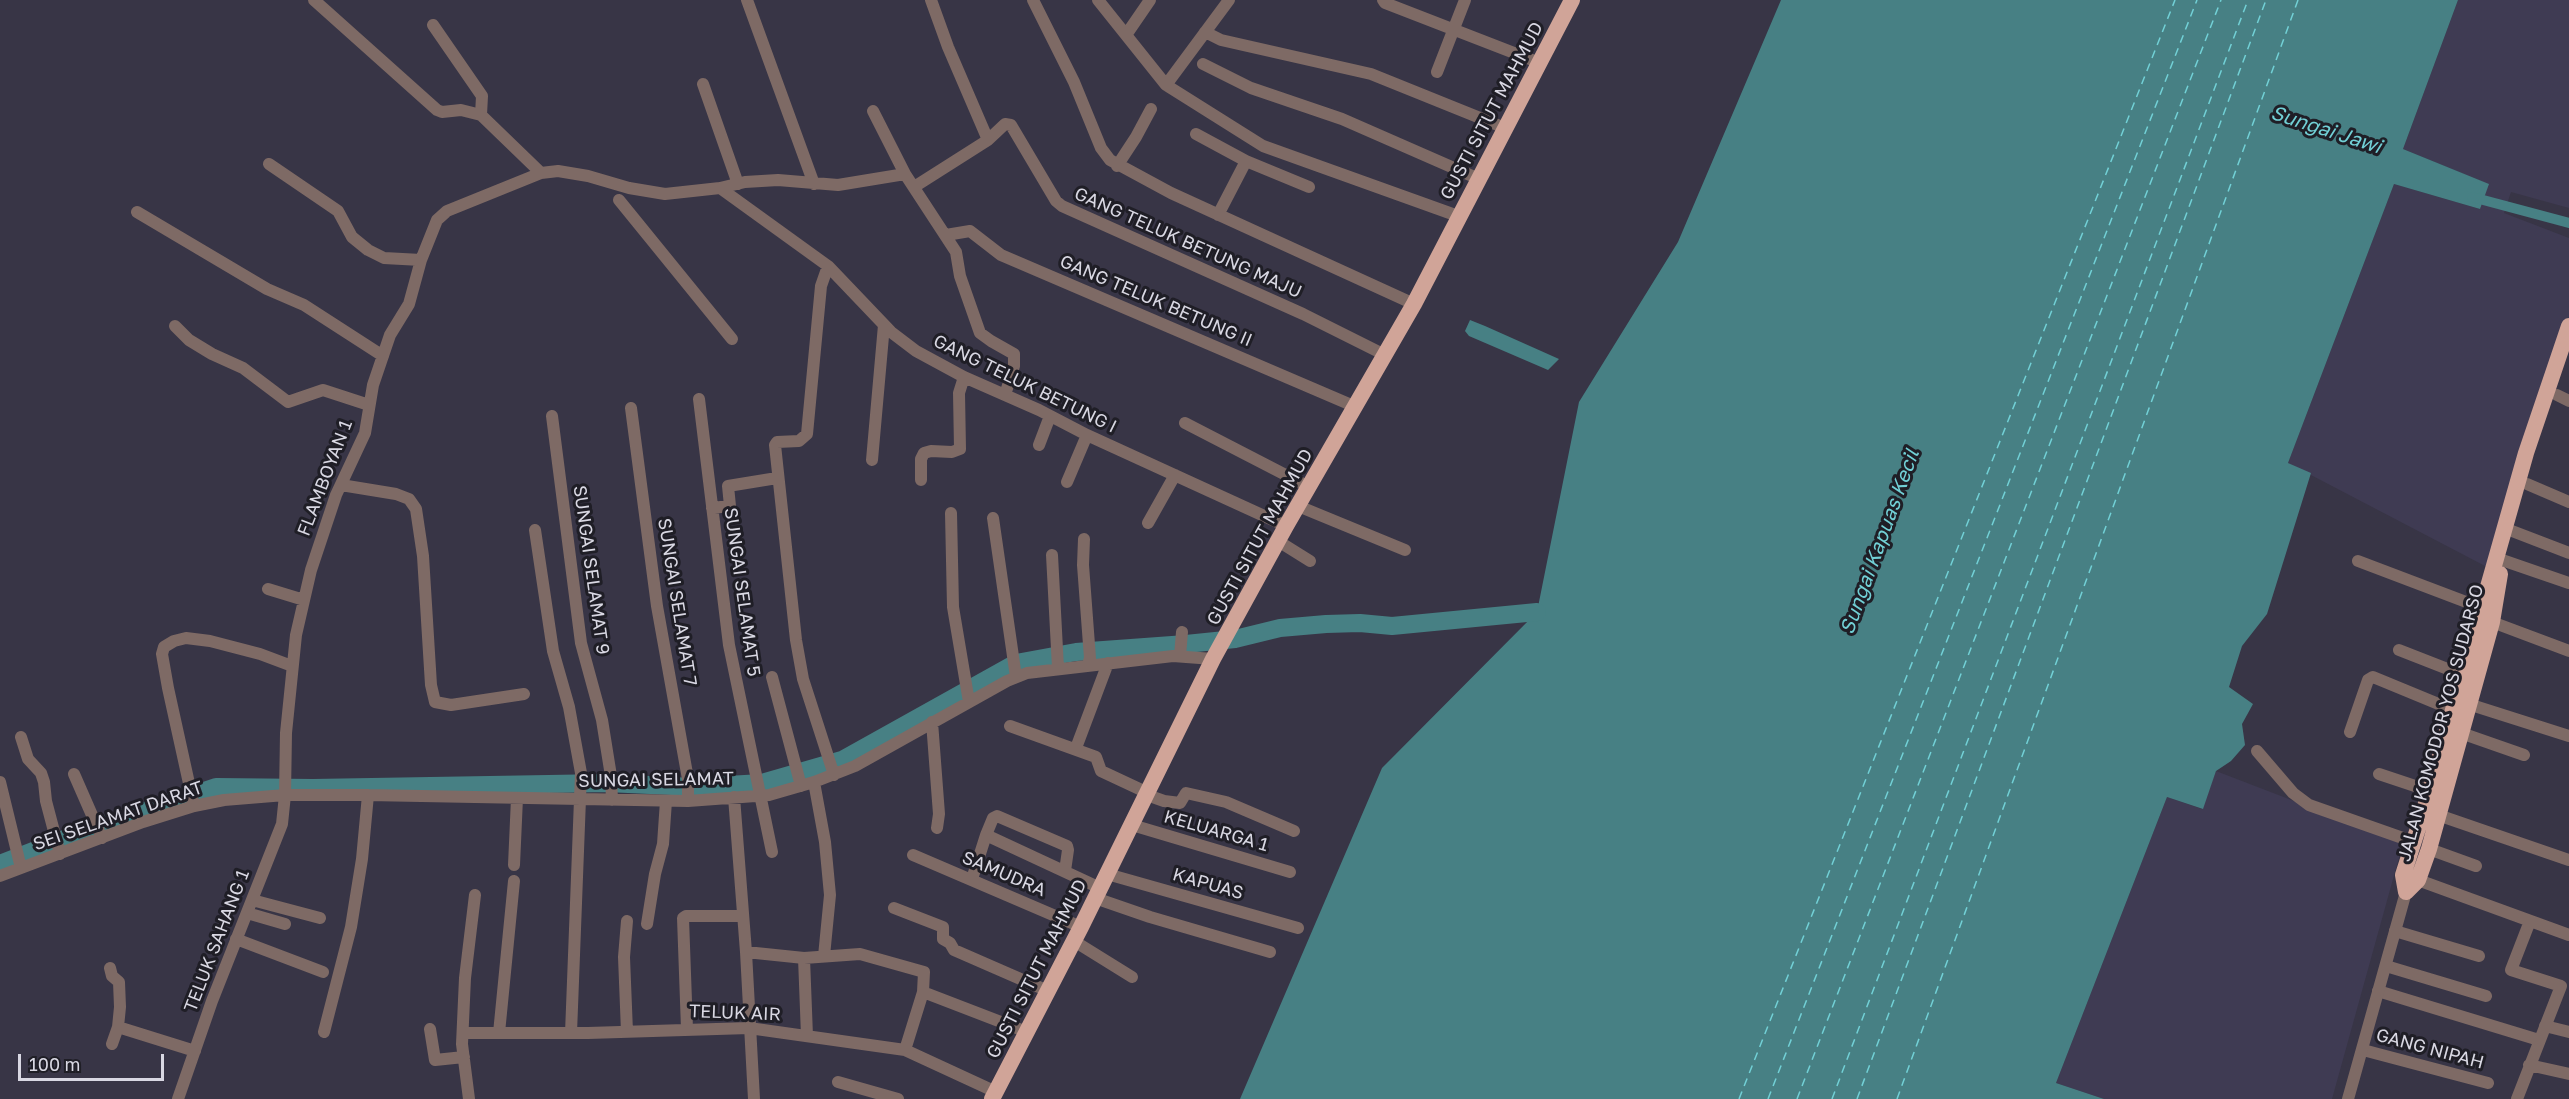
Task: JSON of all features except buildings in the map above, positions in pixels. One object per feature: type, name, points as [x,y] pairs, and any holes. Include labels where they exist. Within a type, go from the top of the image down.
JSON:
[{"type":"highway","name":"GUSTI SITUT MAHMUD","points":[[994,1096],[1216,656],[1282,534],[1414,304],[1572,0]]},
{"type":"highway","points":[[2422,845],[2430,791],[2460,705],[2463,675],[2487,615],[2526,453],[2569,326]]},
{"type":"highway","name":"JALAN KOMODOR YOS SUDARSO","points":[[2412,886],[2422,845],[2438,815],[2467,735],[2460,705],[2502,560],[2527,484],[2563,398],[2569,356]]},
{"type":"street","points":[[314,0],[437,110],[442,112],[462,110],[481,115],[541,173],[558,171],[588,176],[629,188],[665,194],[778,180],[838,185],[905,174]]},
{"type":"street","points":[[747,0],[814,184]]},
{"type":"street","points":[[914,187],[988,140],[948,47],[931,0]]},
{"type":"street","points":[[1034,0],[1074,82],[1101,148],[1105,155],[1117,165],[1218,215],[1414,304]]},
{"type":"street","points":[[1098,0],[1166,85],[1263,146],[1458,216]]},
{"type":"street","points":[[1126,35],[1150,0]]},
{"type":"street","points":[[1166,85],[1229,0]]},
{"type":"street","points":[[1383,0],[1385,3],[1540,63]]},
{"type":"street","points":[[1437,72],[1465,0]]},
{"type":"street","points":[[434,25],[482,96],[481,115]]},
{"type":"street","points":[[1205,32],[1221,40],[1371,74],[1505,128]]},
{"type":"street","points":[[1203,64],[1251,88],[1298,106],[1342,119],[1479,179]]},
{"type":"street","points":[[703,84],[738,184]]},
{"type":"street","points":[[1117,165],[1151,109]]},
{"type":"street","points":[[873,111],[905,174],[956,252],[960,276],[980,333],[1014,354],[1014,366],[1005,395]]},
{"type":"street","name":"GANG TELUK BETUNG MAJU","points":[[988,140],[1005,124],[1011,125],[1056,201],[1062,206],[1303,314],[1385,355]]},
{"type":"street","points":[[1196,134],[1246,161],[1309,187]]},
{"type":"street","points":[[1218,215],[1246,161]]},
{"type":"street","points":[[269,164],[338,211],[352,237],[368,250],[384,258],[421,260]]},
{"type":"street","name":"FLAMBOYAN 1","points":[[285,795],[285,734],[292,666],[296,635],[311,570],[341,484],[365,433],[369,405],[390,335],[409,304],[421,260],[437,220],[447,211],[459,205],[541,173]]},
{"type":"street","points":[[629,188],[617,202],[732,339]]},
{"type":"street","name":"GANG TELUK BETUNG I","points":[[720,188],[828,266],[884,325],[916,351],[964,377],[1175,475],[1282,534],[1310,561]]},
{"type":"street","points":[[137,212],[267,289],[304,305],[383,356]]},
{"type":"street","name":"GANG TELUK BETUNG II","points":[[946,235],[970,231],[1000,255],[1356,407]]},
{"type":"street","points":[[828,266],[821,286],[807,434],[799,441],[776,443],[777,478],[784,519],[796,640],[803,680],[833,771]]},
{"type":"street","points":[[872,460],[884,325]]},
{"type":"street","points":[[175,326],[202,349],[243,368],[284,400],[293,401],[323,390],[369,405]]},
{"type":"street","points":[[921,480],[921,459],[924,453],[952,452],[960,448],[960,393],[964,377]]},
{"type":"street","name":"SUNGAI SELAMAT 5","points":[[699,399],[729,645],[772,852]]},
{"type":"street","name":"SUNGAI SELAMAT 7","points":[[631,408],[657,606],[688,778],[689,797]]},
{"type":"street","name":"SUNGAI SELAMAT 9","points":[[552,416],[581,643],[602,720],[611,788]]},
{"type":"street","points":[[1039,445],[1050,416]]},
{"type":"street","points":[[1185,423],[1309,487]]},
{"type":"street","points":[[1066,482],[1087,435]]},
{"type":"street","points":[[1148,523],[1175,475]]},
{"type":"street","points":[[712,508],[730,506],[728,486],[777,478]]},
{"type":"street","points":[[341,484],[396,494],[414,504],[420,535],[431,685],[435,702],[451,705],[524,694]]},
{"type":"street","points":[[2527,484],[2569,502]]},
{"type":"street","points":[[1298,506],[1405,550]]},
{"type":"street","points":[[951,513],[953,607],[969,699]]},
{"type":"street","points":[[993,518],[1015,668]]},
{"type":"street","points":[[535,530],[553,651],[569,707],[581,773],[571,1033]]},
{"type":"street","points":[[2512,531],[2569,553]]},
{"type":"street","points":[[1084,539],[1083,566],[1089,661]]},
{"type":"street","points":[[1052,555],[1059,665]]},
{"type":"street","points":[[2502,560],[2569,583]]},
{"type":"street","points":[[2358,561],[2569,651]]},
{"type":"street","points":[[268,589],[304,600]]},
{"type":"street","points":[[193,803],[164,667],[164,647],[186,638],[210,641],[260,654],[292,666]]},
{"type":"street","name":"SUNGAI SELAMAT","points":[[285,795],[517,798],[580,794],[611,788],[666,801],[689,797],[734,797],[758,786],[799,778],[814,782],[833,771],[855,766],[932,722],[1015,668],[1036,671],[1089,661],[1108,663],[1182,644],[1216,656]]},
{"type":"street","points":[[2399,650],[2463,675]]},
{"type":"street","points":[[1076,748],[1108,663]]},
{"type":"street","points":[[772,676],[799,778]]},
{"type":"street","points":[[2350,732],[2368,681],[2376,676],[2460,705],[2569,736]]},
{"type":"street","points":[[932,722],[939,814],[937,828]]},
{"type":"street","points":[[1010,726],[1076,748],[1097,758],[1101,771],[1164,801],[1180,803],[1186,793],[1226,802],[1294,831]]},
{"type":"street","points":[[2467,735],[2524,755]]},
{"type":"street","points":[[21,737],[28,759],[40,773],[44,782],[46,801],[59,850]]},
{"type":"street","points":[[2257,752],[2293,793],[2309,805],[2476,866]]},
{"type":"street","points":[[74,774],[101,835]]},
{"type":"street","points":[[2379,774],[2430,791]]},
{"type":"street","points":[[0,782],[20,864]]},
{"type":"street","points":[[814,782],[825,842],[830,895],[824,956]]},
{"type":"street","name":"SEI SELAMAT DARAT","points":[[0,876],[20,864],[193,803],[285,795]]},
{"type":"street","name":"TELUK SAHANG 1","points":[[178,1099],[236,939],[282,824],[285,795]]},
{"type":"street","points":[[324,1032],[351,927],[362,860],[368,795]]},
{"type":"street","points":[[734,797],[754,1099]]},
{"type":"street","points":[[514,865],[517,798]]},
{"type":"street","points":[[647,924],[655,874],[663,844],[666,801]]},
{"type":"street","points":[[2438,815],[2569,860]]},
{"type":"street","points":[[972,879],[986,835],[993,818],[997,816],[1065,845],[1068,850],[1065,871]]},
{"type":"street","name":"KELUARGA 1","points":[[1132,825],[1290,872]]},
{"type":"street","points":[[986,835],[1101,887],[1173,924],[1270,952]]},
{"type":"street","name":"SAMUDRA","points":[[913,855],[972,879],[1077,934],[1132,977]]},
{"type":"street","points":[[500,1033],[514,881]]},
{"type":"street","points":[[2412,886],[2569,935]]},
{"type":"street","name":"JALAN KOMODOR YOS SUDARSO","points":[[2348,1099],[2396,931],[2412,886]]},
{"type":"street","name":"KAPUAS","points":[[1101,887],[1298,928]]},
{"type":"street","points":[[469,1099],[463,1033],[465,978],[475,895]]},
{"type":"street","points":[[252,900],[320,918]]},
{"type":"street","points":[[894,908],[943,927],[944,939],[954,950],[1048,991]]},
{"type":"street","points":[[247,913],[285,924]]},
{"type":"street","points":[[687,1029],[683,918],[686,916],[743,916]]},
{"type":"street","points":[[627,921],[624,957],[627,1032]]},
{"type":"street","points":[[2517,1099],[2545,1026],[2564,993],[2560,986],[2511,970],[2530,921]]},
{"type":"street","points":[[2396,931],[2479,956]]},
{"type":"street","points":[[236,939],[323,972]]},
{"type":"street","points":[[746,952],[804,958],[860,954],[922,970],[926,974],[923,992],[905,1050]]},
{"type":"street","points":[[804,958],[807,1036]]},
{"type":"street","points":[[2386,966],[2486,996]]},
{"type":"street","points":[[110,968],[112,976],[119,982],[120,1002],[118,1027],[112,1044]]},
{"type":"street","points":[[2378,991],[2539,1040]]},
{"type":"street","points":[[923,992],[1027,1032]]},
{"type":"street","points":[[2545,1026],[2569,1032]]},
{"type":"street","points":[[118,1027],[195,1051]]},
{"type":"street","name":"TELUK AIR","points":[[463,1033],[571,1033],[749,1028],[905,1050],[994,1096]]},
{"type":"street","points":[[430,1029],[435,1060],[464,1057]]},
{"type":"street","name":"GANG NIPAH","points":[[2363,1050],[2488,1083]]},
{"type":"street","points":[[2529,1065],[2569,1074]]},
{"type":"street","points":[[838,1082],[898,1099]]},
{"type":"shaded area","points":[[2458,0],[2569,0],[2569,208],[2511,192],[2504,213],[2569,238],[2569,324],[2487,567],[2288,463],[2394,184],[2480,209],[2488,184],[2403,149]]},
{"type":"shaded area","points":[[2216,771],[2403,843],[2332,1099],[2104,1099],[2056,1083],[2167,797],[2202,809]]},
{"type":"water","name":"Sungai Kapuas Kecil","points":[[1781,0],[2458,0],[2403,149],[2489,184],[2480,209],[2394,184],[2288,463],[2311,473],[2267,614],[2242,646],[2229,687],[2253,704],[2242,724],[2245,745],[2231,761],[2216,771],[2203,809],[2167,797],[2056,1083],[2104,1099],[1240,1099],[1382,768],[1537,612],[1579,402],[1678,242]]},
{"type":"water","points":[[1470,320],[1559,359],[1548,370],[1469,336],[1465,331]]},
{"type":"waterway","name":"Sungai Jawi","points":[[2472,197],[2569,223]]},
{"type":"waterway","points":[[0,864],[85,831],[216,787],[313,788],[607,783],[693,787],[762,783],[842,760],[1016,663],[1076,652],[1235,639],[1280,628],[1360,623],[1392,626],[1537,612]]},
{"type":"ferry route","points":[[1739,1099],[2175,0]]},
{"type":"ferry route","points":[[1768,1099],[2197,0]]},
{"type":"ferry route","points":[[1797,1099],[2221,0]]},
{"type":"ferry route","points":[[1832,1099],[2248,0]]},
{"type":"ferry route","points":[[1857,1099],[2266,0]]},
{"type":"ferry route","points":[[1897,1099],[2298,0]]}]
